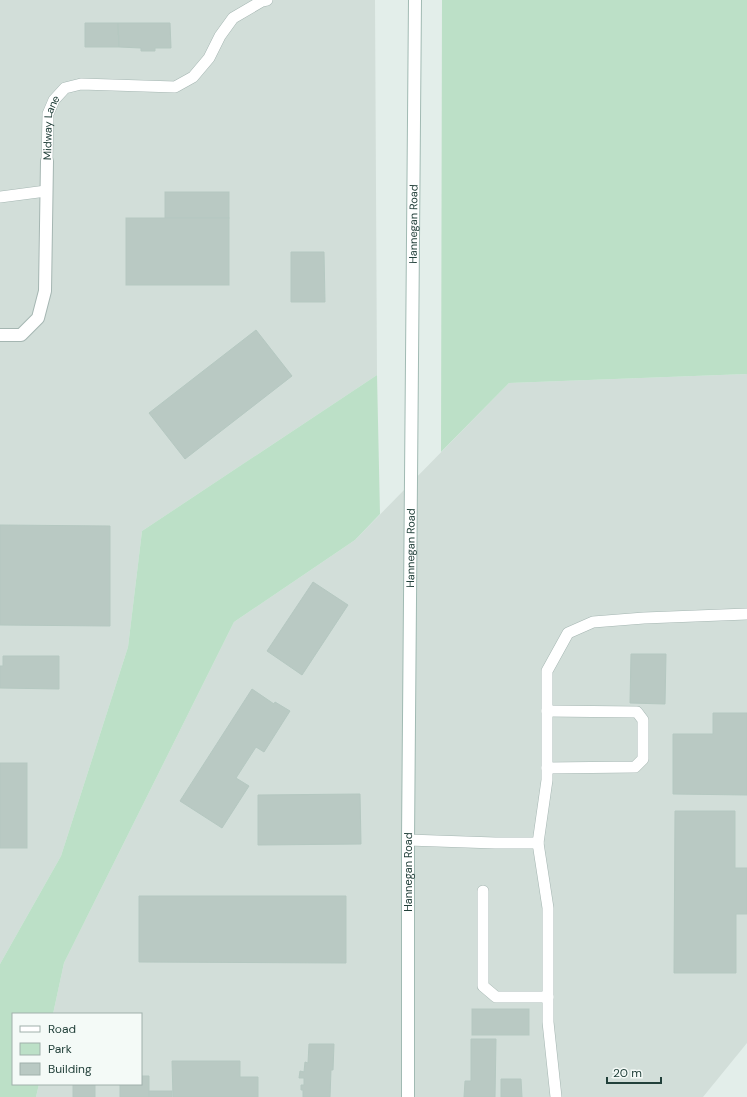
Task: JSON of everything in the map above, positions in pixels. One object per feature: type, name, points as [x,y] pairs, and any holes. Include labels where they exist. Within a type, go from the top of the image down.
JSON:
[{"type":"main road","name":"Hannegan Road","points":[[408,1097],[408,840],[415,0]]},
{"type":"main road","name":"Midway Lane","points":[[0,335],[21,335],[38,318],[44,291],[47,162]]},
{"type":"lane","name":"Midway Lane","points":[[47,162],[48,114],[54,100],[65,88],[81,84],[175,87],[193,77],[209,58],[220,36],[233,18],[262,1],[267,0]]},
{"type":"lane","points":[[0,197],[46,191]]},
{"type":"lane","points":[[556,1097],[548,1022],[548,908],[538,842],[548,780],[547,671],[568,633],[593,622],[644,618],[747,614]]},
{"type":"lane","points":[[547,711],[637,712],[643,720],[643,759],[635,767],[547,768]]},
{"type":"lane","points":[[408,840],[495,843],[538,842]]},
{"type":"lane","points":[[483,891],[483,986],[496,997],[548,997]]},
{"type":"shaded area","points":[[0,0],[375,0],[377,375],[142,531],[128,647],[61,856],[0,964]]},
{"type":"shaded area","points":[[747,374],[747,1043],[703,1097],[36,1097],[39,1085],[142,1085],[142,1013],[53,1013],[64,963],[234,622],[355,540],[509,383]]},
{"type":"green space","points":[[442,0],[747,0],[747,374],[509,383],[441,452]]},
{"type":"green space","points":[[377,375],[380,514],[355,540],[234,622],[64,963],[53,1013],[12,1013],[12,1085],[39,1085],[36,1097],[0,1097],[0,964],[61,856],[128,647],[142,531]]},
{"type":"building","points":[[85,23],[118,23],[119,47],[85,47]]},
{"type":"building","points":[[118,23],[170,23],[171,48],[155,48],[155,51],[141,51],[141,48],[119,47]]},
{"type":"building","points":[[165,192],[229,192],[229,218],[165,218]]},
{"type":"building","points":[[126,218],[229,218],[229,285],[126,285]]},
{"type":"building","points":[[291,252],[324,252],[325,302],[291,302]]},
{"type":"building","points":[[256,330],[292,376],[185,459],[149,413]]},
{"type":"building","points":[[0,525],[110,526],[110,626],[0,625]]},
{"type":"building","points":[[313,582],[348,605],[302,675],[267,651]]},
{"type":"building","points":[[631,654],[666,654],[665,704],[630,703]]},
{"type":"building","points":[[3,656],[59,656],[59,689],[0,688],[0,666],[3,666]]},
{"type":"building","points":[[252,689],[274,704],[275,702],[290,711],[264,752],[256,747],[236,778],[249,786],[222,828],[180,801]]},
{"type":"building","points":[[713,713],[747,713],[747,795],[673,794],[673,734],[713,734]]},
{"type":"building","points":[[0,763],[27,763],[27,848],[0,848]]},
{"type":"building","points":[[360,794],[361,844],[258,845],[258,795]]},
{"type":"building","points":[[675,811],[735,811],[735,868],[747,868],[747,914],[736,914],[736,973],[674,973]]},
{"type":"building","points":[[139,896],[346,896],[346,963],[139,962]]},
{"type":"building","points":[[472,1009],[529,1009],[529,1035],[472,1035]]},
{"type":"building","points":[[471,1039],[496,1039],[495,1097],[464,1097],[465,1081],[471,1081]]},
{"type":"building","points":[[309,1044],[334,1044],[330,1097],[303,1097],[301,1085],[304,1085],[304,1078],[299,1078],[300,1071],[304,1072],[305,1062],[308,1063]]},
{"type":"building","points":[[172,1061],[240,1061],[240,1077],[258,1077],[258,1097],[173,1097]]},
{"type":"building","points":[[142,1076],[149,1076],[149,1097],[120,1097],[120,1085],[142,1085]]},
{"type":"building","points":[[501,1079],[521,1079],[522,1097],[501,1097]]},
{"type":"building","points":[[73,1085],[95,1085],[95,1097],[73,1097]]},
{"type":"building","points":[[149,1091],[172,1091],[172,1097],[149,1097]]}]
